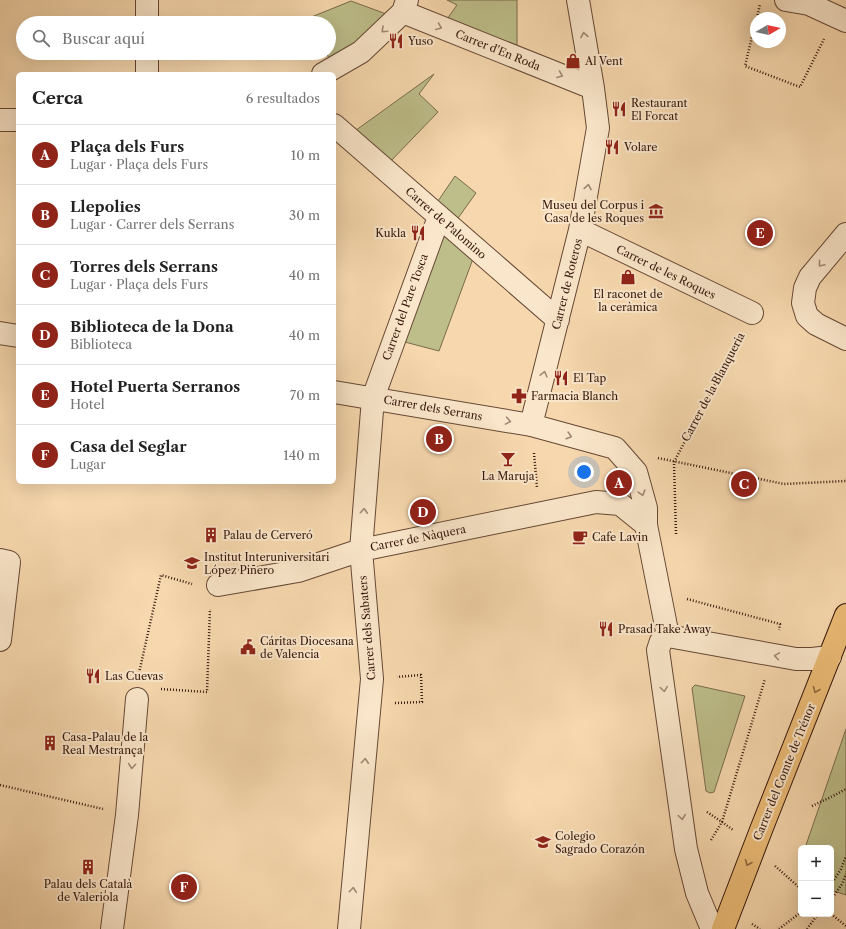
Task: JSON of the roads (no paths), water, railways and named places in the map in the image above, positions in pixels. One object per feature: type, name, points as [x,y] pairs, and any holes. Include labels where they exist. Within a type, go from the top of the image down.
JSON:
[{"type":"main road","name":"Carrer del Comte de Trénor","points":[[724,929],[761,830],[846,614]]},
{"type":"street","points":[[147,0],[147,16]]},
{"type":"street","name":"Carrer de Roteros","points":[[531,425],[580,230],[598,128],[593,88],[578,0]]},
{"type":"street","points":[[786,0],[809,4],[841,18]]},
{"type":"street","points":[[326,72],[361,52],[405,6]]},
{"type":"street","name":"Carrer d'En Roda","points":[[405,6],[593,88]]},
{"type":"street","points":[[146,60],[147,72]]},
{"type":"street","points":[[0,120],[16,120]]},
{"type":"street","name":"Carrer de Palomino","points":[[336,127],[558,320]]},
{"type":"street","name":"Carrer del Pare Tosca","points":[[372,398],[439,217]]},
{"type":"street","name":"Carrer de les Roques","points":[[580,230],[752,313]]},
{"type":"street","points":[[846,234],[810,277],[804,288],[803,303],[807,316],[816,324],[846,339]]},
{"type":"street","points":[[0,333],[16,336]]},
{"type":"street","name":"Carrer dels Serrans","points":[[336,392],[531,425],[615,448],[636,472],[646,508],[646,526]]},
{"type":"street","name":"Carrer dels Sabaters","points":[[349,929],[372,679],[361,550],[372,398]]},
{"type":"street","name":"Carrer de Nàquera","points":[[215,586],[298,571],[361,550],[596,502],[620,504],[646,526]]},
{"type":"street","points":[[646,526],[663,643],[686,849],[697,893],[712,929]]},
{"type":"street","points":[[0,560],[9,562],[0,640]]},
{"type":"street","points":[[663,643],[796,659],[830,657]]},
{"type":"street","points":[[112,929],[127,815],[138,693]]},
{"type":"place","name":"Yuso","points":[[396,41]]},
{"type":"place","name":"Al Vent","points":[[573,61]]},
{"type":"place","name":"Restaurant El Forcat","points":[[619,109]]},
{"type":"place","name":"Volare","points":[[612,147]]},
{"type":"place","name":"Museu del Corpus i Casa de les Roques","points":[[656,211]]},
{"type":"place","name":"Kukla","points":[[418,233]]},
{"type":"place","name":"Hotel Puerta Serranos","points":[[760,233]]},
{"type":"place","name":"El raconet de la ceràmica","points":[[628,277]]},
{"type":"place","name":"El Tap","points":[[561,378]]},
{"type":"place","name":"Farmacia Blanch","points":[[519,396]]},
{"type":"place","name":"Llepolies","points":[[439,439]]},
{"type":"place","name":"La Maruja","points":[[508,459]]},
{"type":"place","name":"Plaça dels Furs","points":[[619,483]]},
{"type":"place","name":"Torres dels Serrans","points":[[744,484]]},
{"type":"place","name":"Biblioteca de la Dona","points":[[423,512]]},
{"type":"place","name":"Palau de Cerveró","points":[[211,535]]},
{"type":"place","name":"Cafe Lavin","points":[[580,537]]},
{"type":"place","name":"Institut Interuniversitari López Piñero","points":[[192,563]]},
{"type":"place","name":"Prasad Take Away","points":[[606,629]]},
{"type":"place","name":"Cáritas Diocesana de Valencia","points":[[248,647]]},
{"type":"place","name":"Las Cuevas","points":[[93,676]]},
{"type":"place","name":"Casa-Palau de la Real Mestrança","points":[[50,743]]},
{"type":"place","name":"Colegio Sagrado Corazón","points":[[543,842]]},
{"type":"place","name":"Palau dels Català de Valeriola","points":[[88,867]]},
{"type":"place","name":"Casa del Seglar","points":[[184,887]]}]
